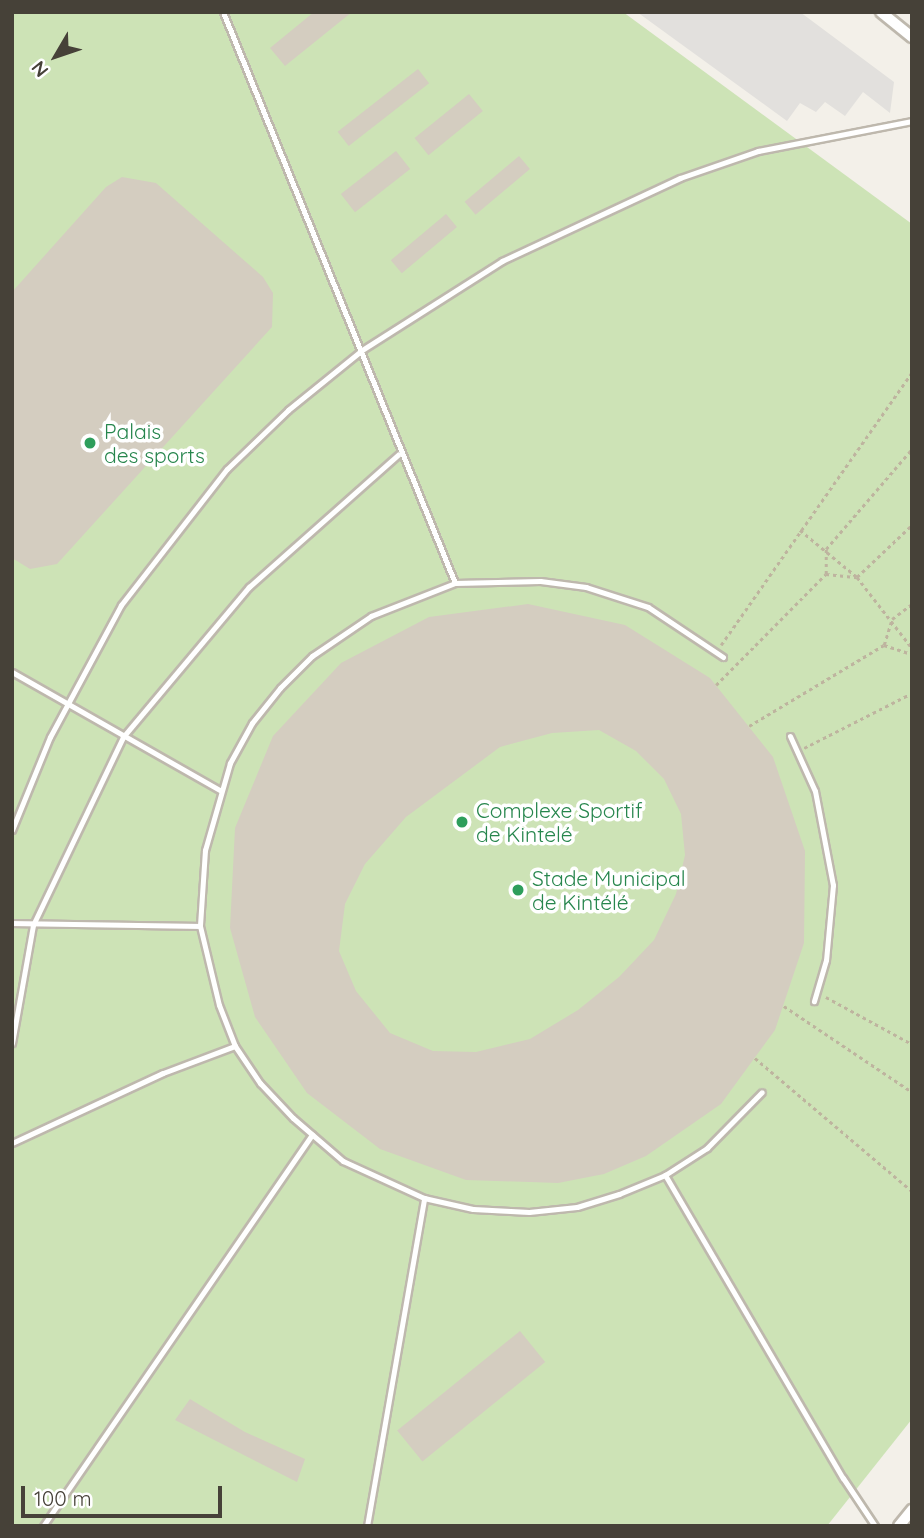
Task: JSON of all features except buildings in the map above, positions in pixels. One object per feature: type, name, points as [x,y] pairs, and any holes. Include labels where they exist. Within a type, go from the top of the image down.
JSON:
[{"type":"street","points":[[881,12],[912,37]]},
{"type":"street","points":[[899,1526],[912,1510]]},
{"type":"lane","points":[[223,12],[362,350],[400,454],[455,583]]},
{"type":"lane","points":[[12,830],[67,704],[121,605],[227,469],[288,410],[362,350],[502,261],[680,178],[758,151],[912,121]]},
{"type":"lane","points":[[12,1043],[33,925],[123,737],[249,587],[400,454]]},
{"type":"lane","points":[[723,657],[648,607],[586,587],[540,581],[455,583],[371,616],[312,656],[252,723],[220,790],[205,850],[200,926],[219,1005],[235,1046],[277,1103],[312,1135],[374,1179],[424,1198],[473,1209],[554,1210],[620,1194],[666,1175],[707,1148],[762,1092]]},
{"type":"lane","points":[[12,672],[220,790]]},
{"type":"lane","points":[[790,736],[815,791],[833,885],[826,960],[814,1001]]},
{"type":"lane","points":[[12,923],[200,926]]},
{"type":"lane","points":[[12,1143],[163,1073],[235,1046]]},
{"type":"lane","points":[[43,1526],[312,1135]]},
{"type":"lane","points":[[666,1175],[875,1526]]},
{"type":"lane","points":[[367,1526],[424,1198]]},
{"type":"path","points":[[716,652],[912,372]]},
{"type":"path","points":[[716,685],[826,574],[826,548],[912,449]]},
{"type":"path","points":[[826,574],[857,577],[912,526]]},
{"type":"path","points":[[800,530],[826,548],[857,577],[912,648]]},
{"type":"path","points":[[749,726],[884,645],[892,619],[912,604]]},
{"type":"path","points":[[884,645],[912,654]]},
{"type":"path","points":[[798,751],[912,693]]},
{"type":"path","points":[[817,992],[912,1044]]},
{"type":"path","points":[[784,1006],[912,1092]]},
{"type":"path","points":[[755,1058],[912,1191]]},
{"type":"green space","name":"Complexe Sportif de Kintelé","points":[[12,12],[623,12],[912,224],[912,1419],[827,1526],[12,1526]]},
{"type":"shaded area","points":[[637,12],[800,12],[894,82],[890,113],[863,92],[845,116],[825,102],[816,112],[800,103],[787,121]]},
{"type":"place","name":"Palais des sports","points":[[90,443]]},
{"type":"place","name":"Complexe Sportif de Kintelé","points":[[462,822]]},
{"type":"place","name":"Stade Municipal de Kintélé","points":[[518,890]]}]
